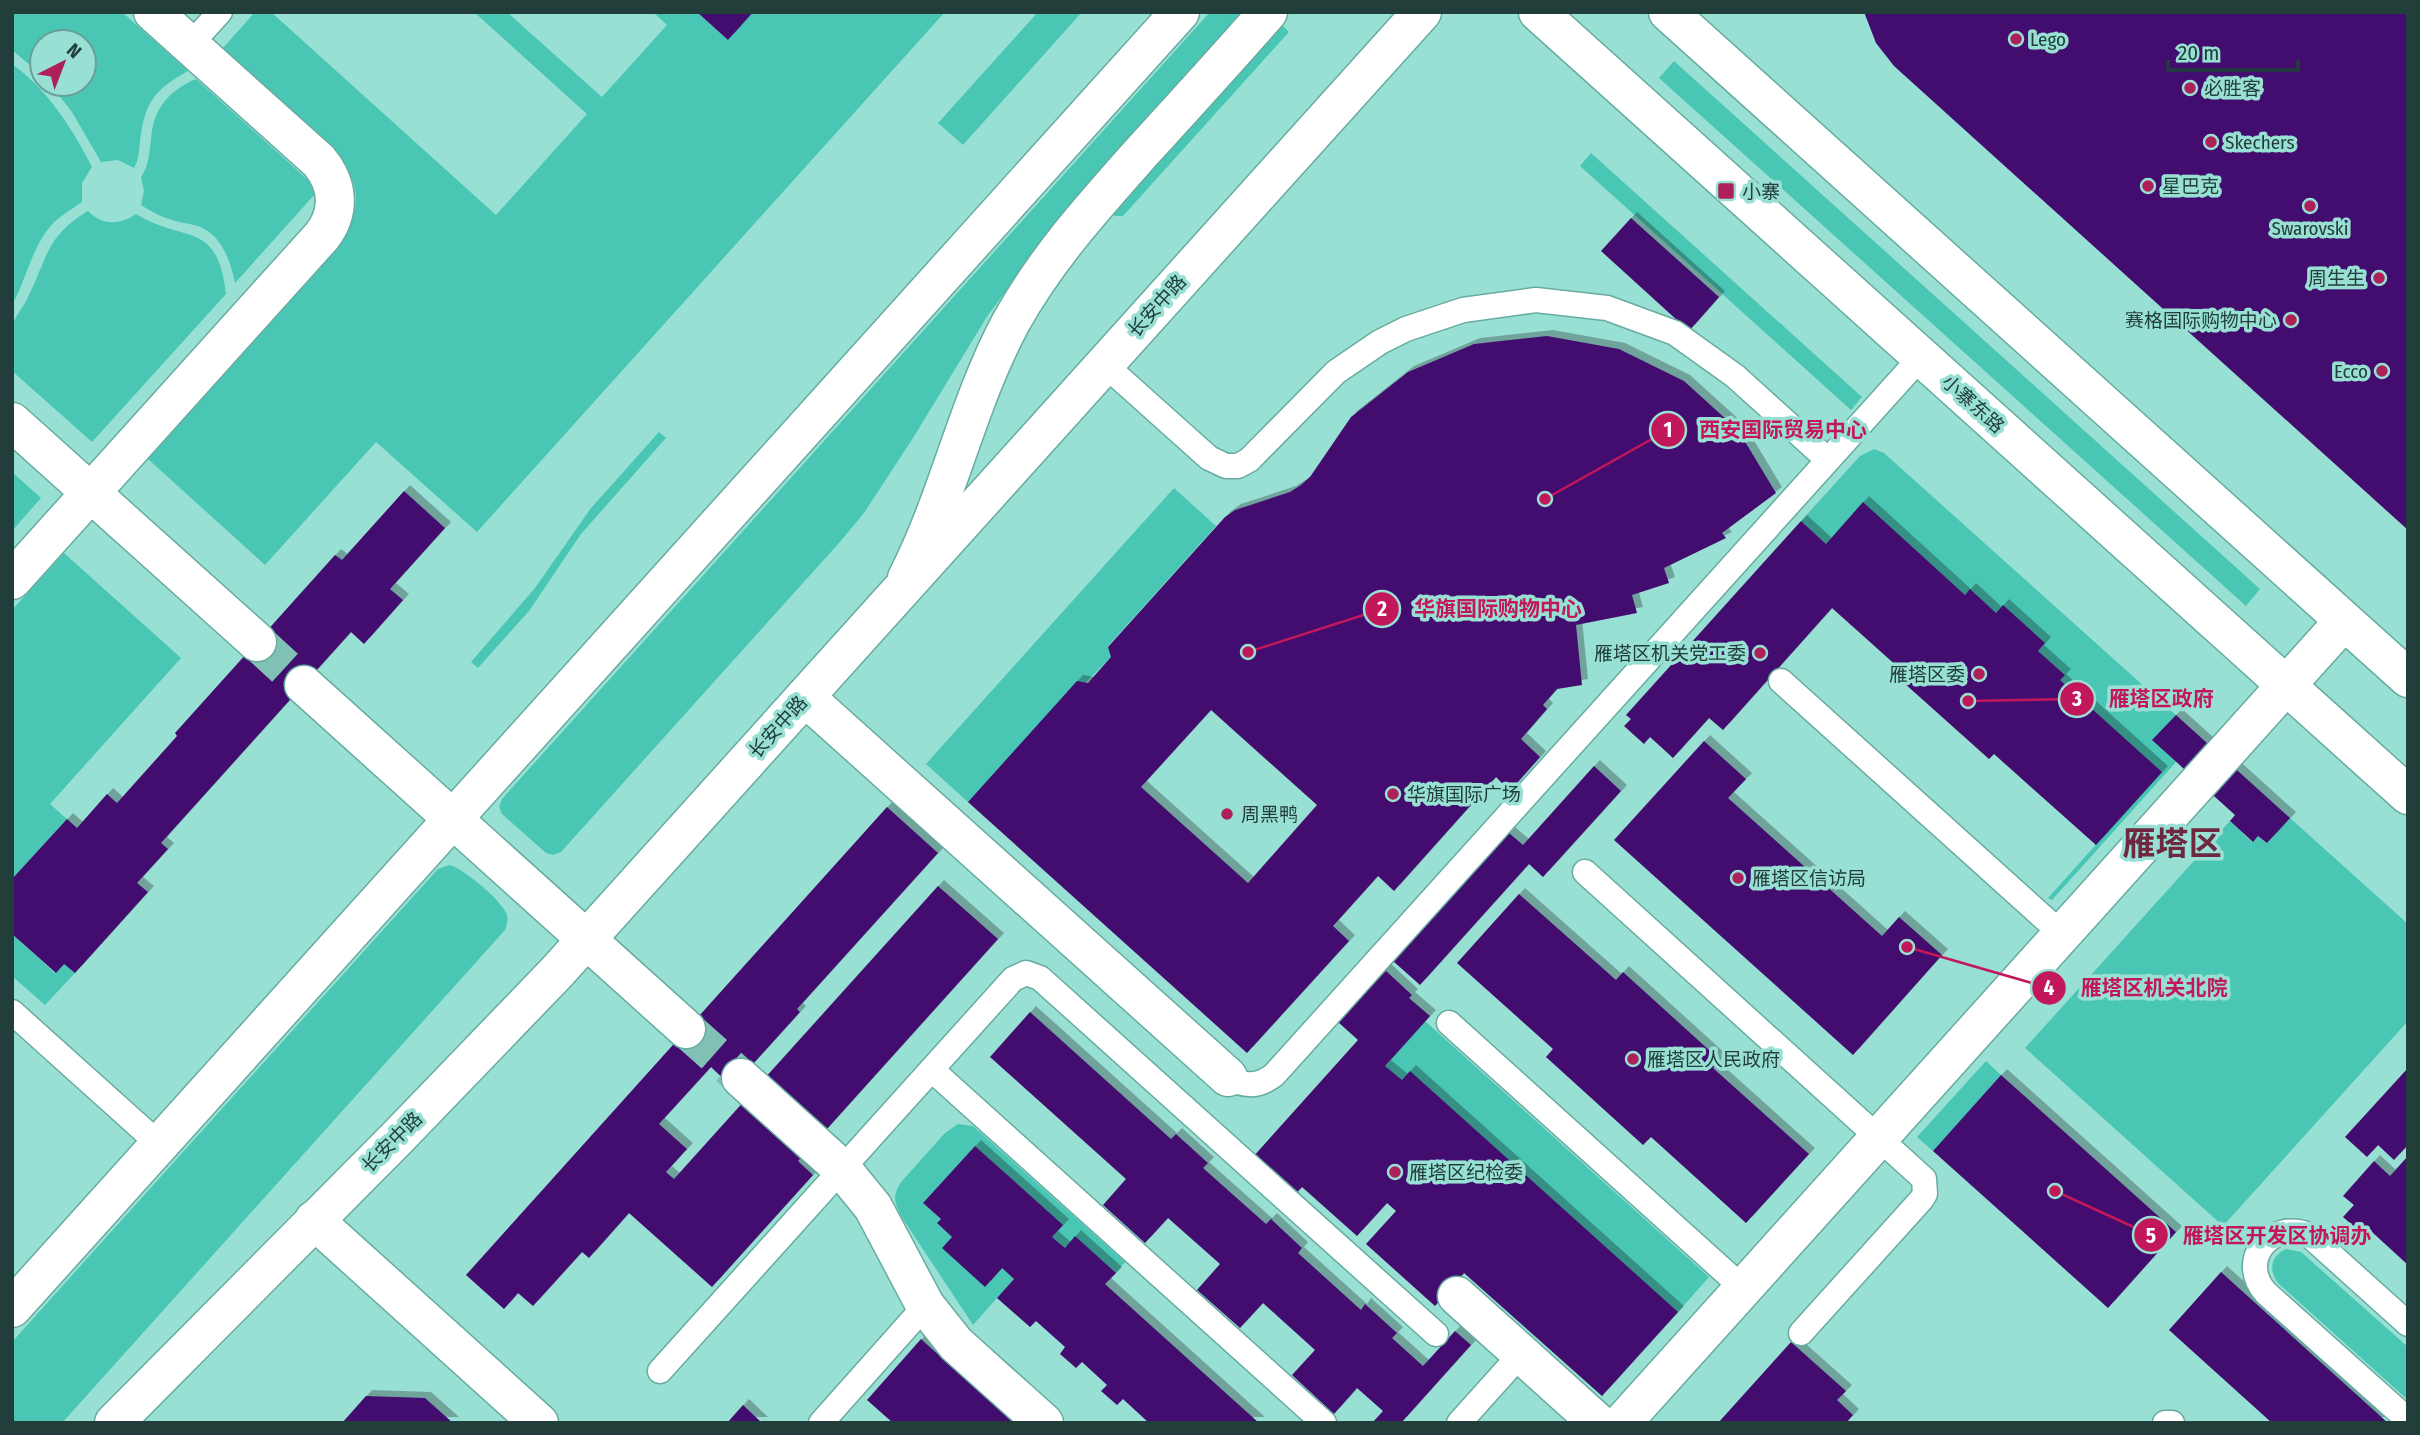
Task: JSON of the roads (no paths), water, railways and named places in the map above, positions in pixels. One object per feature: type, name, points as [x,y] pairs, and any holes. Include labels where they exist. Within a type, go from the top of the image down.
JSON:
[{"type":"main road","points":[[12,580],[322,236],[333,218],[334,187],[319,161],[153,12]]},
{"type":"main road","points":[[12,1308],[1180,12]]},
{"type":"main road","points":[[890,603],[915,561],[996,353],[1038,276],[1087,214],[1268,12]]},
{"type":"main road","name":"长安中路","points":[[114,1423],[483,1050],[586,939],[1422,12]]},
{"type":"main road","name":"小寨东路","points":[[1538,12],[2408,795]]},
{"type":"main road","points":[[1668,12],[2408,678]]},
{"type":"main road","points":[[12,422],[257,642]]},
{"type":"main road","points":[[1622,1423],[2344,621]]},
{"type":"main road","points":[[304,685],[687,1029]]},
{"type":"main road","points":[[805,697],[1228,1077]]},
{"type":"main road","points":[[741,1078],[842,1169],[873,1208],[926,1305],[956,1343],[1044,1423]]},
{"type":"main road","points":[[314,1220],[539,1423]]},
{"type":"main road","points":[[1457,1296],[1598,1423]]},
{"type":"lane","points":[[190,45],[220,12]]},
{"type":"lane","points":[[1104,365],[1209,458],[1220,464],[1238,466],[1254,456],[1300,405],[1336,372],[1380,342],[1406,330],[1463,310],[1536,300],[1608,308],[1675,333],[1735,376],[1828,460]]},
{"type":"lane","points":[[1228,1077],[1240,1084],[1252,1086],[1264,1083],[1274,1075],[1921,357]]},
{"type":"lane","points":[[1781,681],[2063,934]]},
{"type":"lane","points":[[1586,872],[1924,1179],[1925,1194],[1801,1333]]},
{"type":"lane","points":[[660,1371],[1013,979],[1026,973],[1034,974],[1436,1334]]},
{"type":"lane","points":[[12,1012],[160,1145]]},
{"type":"lane","points":[[1449,1023],[1744,1289]]},
{"type":"lane","points":[[932,1069],[1324,1423]]},
{"type":"lane","points":[[2408,1324],[2309,1235],[2289,1231],[2276,1234],[2265,1243],[2257,1255],[2256,1275],[2266,1293],[2408,1420]]},
{"type":"lane","points":[[821,1423],[926,1305]]},
{"type":"lane","points":[[1458,1423],[1521,1354]]},
{"type":"lane","points":[[2165,1423],[2172,1423]]},
{"type":"tunnel","points":[[257,642],[304,685]]},
{"type":"tunnel","points":[[686,1029],[741,1078]]},
{"type":"place","name":"Lego","points":[[2016,39]]},
{"type":"place","name":"必胜客","points":[[2190,88]]},
{"type":"place","name":"Skechers","points":[[2211,142]]},
{"type":"place","name":"星巴克","points":[[2148,186]]},
{"type":"place","name":"小寨","points":[[1726,191]]},
{"type":"place","name":"Swarovski","points":[[2310,206]]},
{"type":"place","name":"周生生","points":[[2379,278]]},
{"type":"place","name":"赛格国际购物中心","points":[[2291,320]]},
{"type":"place","name":"Ecco","points":[[2382,371]]},
{"type":"place","name":"西安国际贸易中心","points":[[1545,499]]},
{"type":"place","name":"华旗国际购物中心","points":[[1248,652]]},
{"type":"place","name":"雁塔区机关党工委","points":[[1760,653]]},
{"type":"place","name":"雁塔区委","points":[[1979,674]]},
{"type":"place","name":"雁塔区政府","points":[[1968,701]]},
{"type":"place","name":"华旗国际广场","points":[[1393,794]]},
{"type":"place","name":"周黑鸭","points":[[1227,814]]},
{"type":"place","name":"雁塔区信访局","points":[[1738,878]]},
{"type":"place","name":"雁塔区机关北院","points":[[1907,947]]},
{"type":"place","name":"雁塔区人民政府","points":[[1633,1059]]},
{"type":"place","name":"雁塔区纪检委","points":[[1395,1172]]},
{"type":"place","name":"雁塔区开发区协调办","points":[[2055,1191]]},
{"type":"district","name":"雁塔区","points":[[2172,844]]}]
